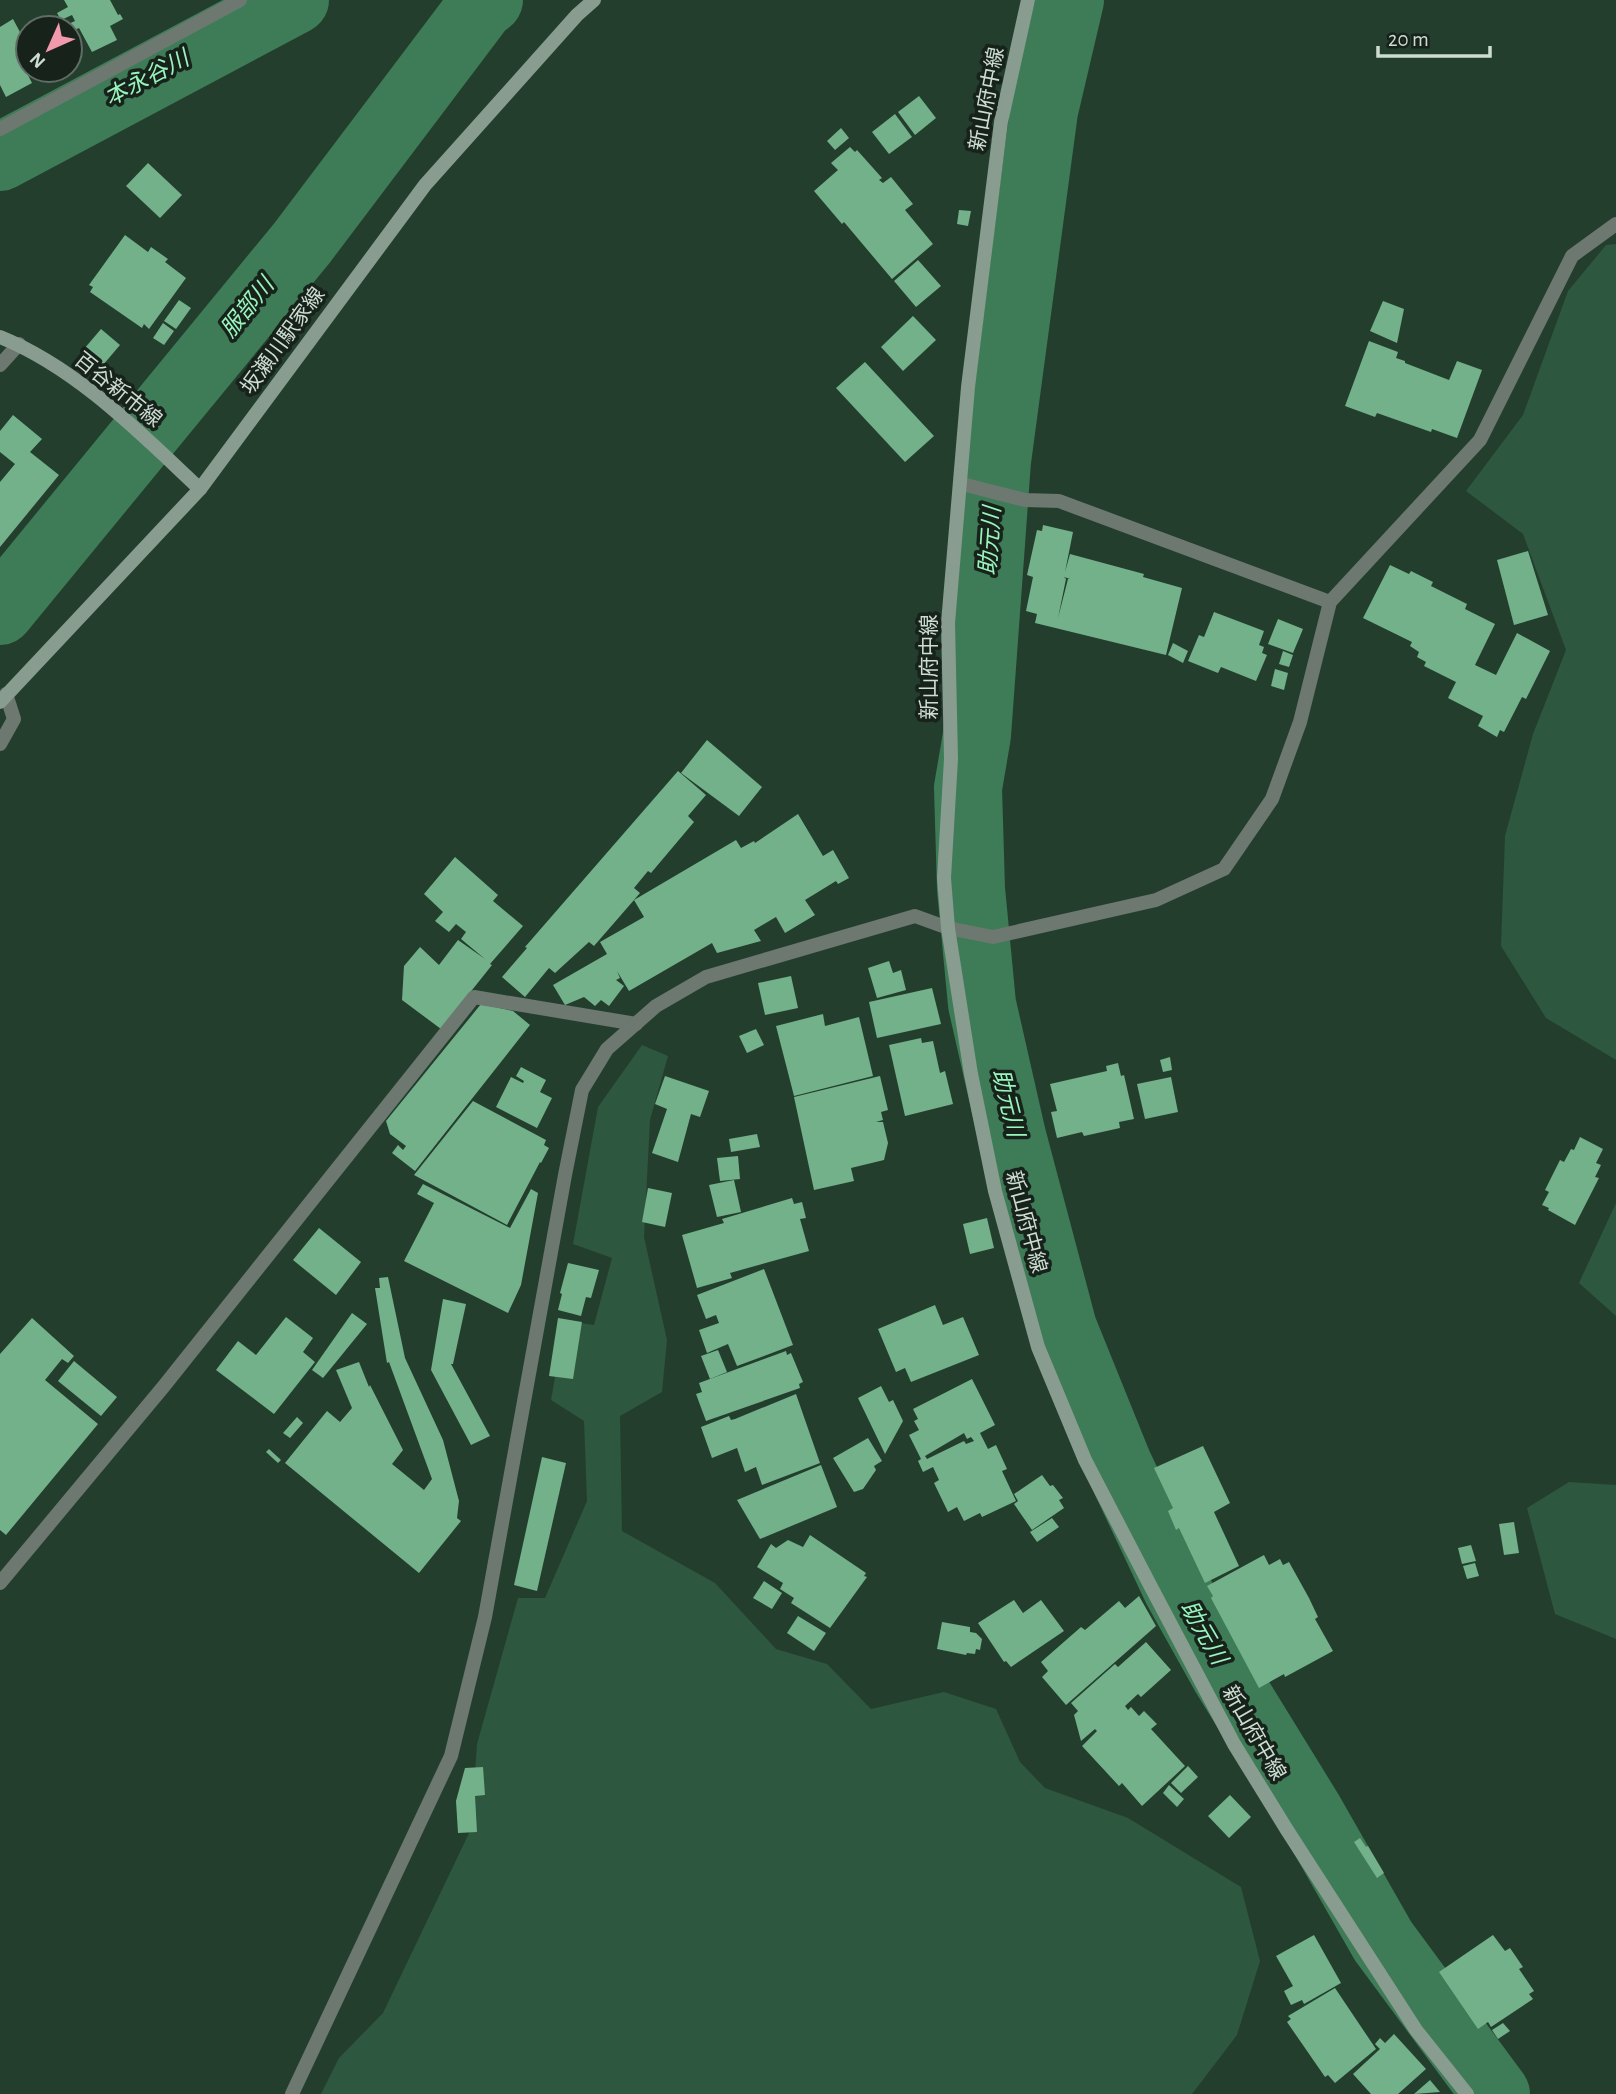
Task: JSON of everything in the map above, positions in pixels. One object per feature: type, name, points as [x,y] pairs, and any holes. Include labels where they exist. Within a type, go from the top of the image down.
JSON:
[{"type":"main road","name":"坂瀬川駅家線","points":[[3,698],[200,489],[425,185],[577,15],[594,0]]},
{"type":"main road","name":"新山府中線","points":[[1028,0],[1001,122],[968,387],[962,484],[948,623],[951,760],[944,878],[948,928],[971,1074],[995,1191],[1038,1347],[1086,1460],[1234,1744],[1416,2030],[1467,2094]]},
{"type":"main road","name":"百谷新市線","points":[[0,337],[19,344],[55,366],[104,402],[200,489]]},
{"type":"street","points":[[0,130],[240,0]]},
{"type":"street","points":[[292,2094],[451,1756],[485,1617],[582,1090],[607,1049],[656,1006],[706,977],[915,916],[948,928],[993,937],[1156,900],[1224,869],[1272,799],[1300,722],[1330,601],[1480,440],[1572,256],[1616,224]]},
{"type":"street","points":[[0,365],[19,344]]},
{"type":"street","points":[[962,484],[1024,500],[1059,501],[1330,601]]},
{"type":"street","points":[[0,744],[15,719],[3,698]]},
{"type":"street","points":[[0,1583],[164,1386],[474,997],[636,1024]]},
{"type":"green space","points":[[1616,244],[1616,1060],[1546,1018],[1501,946],[1505,836],[1533,734],[1566,650],[1523,534],[1466,491],[1523,415],[1568,291],[1606,245]]},
{"type":"green space","points":[[642,1045],[668,1056],[650,1120],[644,1237],[667,1340],[662,1392],[620,1416],[622,1531],[715,1583],[776,1649],[827,1664],[871,1709],[944,1692],[996,1709],[1020,1762],[1045,1788],[1128,1818],[1241,1887],[1260,1961],[1237,2035],[1192,2094],[321,2094],[339,2058],[383,2013],[471,1829],[477,1744],[518,1598],[545,1598],[587,1501],[584,1421],[551,1400],[565,1321],[594,1325],[612,1258],[573,1244],[598,1107]]},
{"type":"green space","points":[[1616,1203],[1616,1316],[1579,1283]]},
{"type":"green space","points":[[1569,1482],[1616,1485],[1616,1639],[1555,1614],[1527,1508]]},
{"type":"building","points":[[64,0],[110,0],[123,19],[110,26],[117,40],[92,52],[84,37],[84,14],[57,13],[68,7]]},
{"type":"building","points":[[13,19],[14,84],[30,84],[6,97],[0,85],[0,27]]},
{"type":"building","points":[[919,96],[936,118],[915,135],[898,112]]},
{"type":"building","points":[[895,114],[912,137],[889,154],[872,132]]},
{"type":"building","points":[[841,128],[849,138],[835,150],[827,141]]},
{"type":"building","points":[[850,147],[855,152],[857,150],[882,178],[879,180],[883,183],[891,177],[913,204],[905,210],[933,244],[892,279],[814,191],[838,170],[831,163]]},
{"type":"building","points":[[148,163],[182,195],[160,218],[126,186]]},
{"type":"building","points":[[959,210],[971,211],[968,226],[957,224]]},
{"type":"building","points":[[125,235],[148,252],[151,247],[168,259],[165,262],[186,278],[149,329],[144,324],[142,328],[90,292],[93,287],[89,285]]},
{"type":"building","points":[[918,260],[941,286],[916,307],[894,281]]},
{"type":"building","points":[[179,300],[191,308],[176,329],[164,321]]},
{"type":"building","points":[[1383,301],[1404,309],[1397,343],[1370,331]]},
{"type":"building","points":[[913,316],[936,340],[903,371],[881,347]]},
{"type":"building","points":[[163,323],[174,331],[164,345],[153,338]]},
{"type":"building","points":[[101,329],[120,345],[103,365],[84,349]]},
{"type":"building","points":[[1369,341],[1398,352],[1396,358],[1405,363],[1449,380],[1457,361],[1482,370],[1457,438],[1377,413],[1375,417],[1345,406]]},
{"type":"building","points":[[865,362],[934,436],[905,462],[836,388]]},
{"type":"building","points":[[13,415],[42,439],[30,452],[59,475],[0,547],[0,482],[15,464],[0,452],[0,431]]},
{"type":"building","points":[[1043,525],[1073,532],[1065,572],[1070,554],[1144,574],[1143,577],[1182,588],[1166,655],[1035,623],[1037,614],[1026,611],[1033,577],[1027,575],[1037,530],[1042,531]],"holes":[[[1064,577],[1068,579],[1058,618],[1066,579]]]},
{"type":"building","points":[[1528,551],[1548,615],[1514,625],[1497,560]]},
{"type":"building","points":[[1390,565],[1409,574],[1411,571],[1433,582],[1431,586],[1467,604],[1465,609],[1495,624],[1475,665],[1496,675],[1517,633],[1550,651],[1526,699],[1522,697],[1504,732],[1500,730],[1497,737],[1478,726],[1483,716],[1448,698],[1456,682],[1424,666],[1426,662],[1417,657],[1419,652],[1410,646],[1412,642],[1363,618]]},
{"type":"building","points":[[1214,612],[1264,631],[1259,645],[1264,647],[1262,653],[1267,655],[1256,681],[1221,667],[1218,673],[1188,661],[1199,635],[1204,637]]},
{"type":"building","points":[[1278,619],[1303,629],[1293,653],[1268,644]]},
{"type":"building","points":[[1173,643],[1188,651],[1183,663],[1168,655]]},
{"type":"building","points":[[1283,651],[1293,655],[1289,667],[1279,664]]},
{"type":"building","points":[[1275,669],[1288,673],[1284,690],[1271,686]]},
{"type":"building","points":[[707,740],[762,787],[739,816],[681,773]]},
{"type":"building","points":[[678,771],[706,795],[688,816],[694,822],[651,873],[648,871],[634,888],[640,893],[594,946],[589,942],[555,973],[549,968],[525,997],[502,977]]},
{"type":"building","points":[[798,814],[823,856],[833,850],[849,878],[838,884],[836,881],[805,900],[815,915],[785,933],[776,917],[754,930],[761,941],[717,953],[712,943],[629,991],[617,971],[620,978],[616,980],[624,986],[609,1006],[601,1000],[595,1006],[584,997],[565,1005],[553,985],[607,954],[600,942],[644,917],[634,900],[736,840],[741,848],[754,841],[755,843]]},
{"type":"building","points":[[455,857],[498,895],[493,901],[523,926],[490,964],[492,965],[441,1029],[402,1000],[404,966],[420,947],[439,965],[458,940],[485,959],[461,939],[466,932],[456,924],[449,932],[435,921],[443,912],[424,894]]},
{"type":"building","points":[[889,961],[893,973],[901,970],[906,990],[877,998],[868,968]]},
{"type":"building","points":[[791,976],[798,1008],[765,1015],[758,983]]},
{"type":"building","points":[[932,988],[941,1024],[877,1038],[869,1002]]},
{"type":"building","points":[[481,1004],[513,1011],[530,1025],[415,1171],[392,1153],[398,1145],[403,1150],[406,1146],[390,1134],[386,1121]]},
{"type":"building","points":[[823,1014],[825,1026],[859,1017],[873,1076],[794,1096],[776,1026]]},
{"type":"building","points":[[756,1029],[764,1045],[747,1053],[739,1036]]},
{"type":"building","points":[[921,1038],[922,1043],[933,1041],[940,1073],[945,1071],[953,1104],[905,1116],[889,1045]]},
{"type":"building","points":[[1170,1057],[1172,1070],[1163,1072],[1160,1060]]},
{"type":"building","points":[[1118,1063],[1121,1076],[1124,1075],[1134,1119],[1119,1122],[1120,1128],[1084,1136],[1082,1132],[1057,1138],[1051,1112],[1057,1111],[1050,1084],[1107,1071],[1106,1066]]},
{"type":"building","points":[[521,1067],[546,1080],[540,1092],[552,1098],[537,1128],[496,1107],[511,1077],[523,1083],[524,1081],[516,1076]]},
{"type":"building","points":[[665,1076],[709,1091],[700,1117],[691,1114],[678,1162],[652,1153],[667,1109],[655,1104]]},
{"type":"building","points":[[880,1076],[888,1110],[881,1112],[883,1120],[876,1122],[883,1122],[888,1143],[884,1160],[851,1168],[854,1181],[814,1190],[794,1097]]},
{"type":"building","points":[[1171,1077],[1178,1112],[1145,1119],[1137,1084]]},
{"type":"building","points":[[473,1101],[546,1140],[544,1145],[549,1148],[507,1225],[414,1175]]},
{"type":"building","points":[[757,1134],[760,1147],[731,1152],[729,1139]]},
{"type":"building","points":[[1580,1137],[1603,1149],[1596,1163],[1601,1165],[1595,1177],[1599,1178],[1575,1225],[1542,1205],[1549,1192],[1545,1190],[1560,1160],[1564,1162]]},
{"type":"building","points":[[738,1156],[740,1179],[720,1181],[717,1158]]},
{"type":"building","points":[[734,1180],[741,1212],[717,1217],[709,1185]]},
{"type":"building","points":[[423,1184],[510,1228],[531,1189],[538,1193],[521,1285],[508,1313],[404,1261],[434,1203],[417,1194]]},
{"type":"building","points":[[648,1188],[672,1193],[665,1227],[642,1222]]},
{"type":"building","points":[[792,1198],[794,1204],[802,1202],[806,1218],[800,1219],[809,1251],[730,1273],[732,1278],[697,1288],[682,1235],[724,1223],[722,1219]]},
{"type":"building","points":[[987,1218],[994,1248],[970,1254],[963,1224]]},
{"type":"building","points":[[319,1228],[361,1262],[336,1295],[293,1260]]},
{"type":"building","points":[[568,1263],[599,1270],[591,1298],[586,1297],[581,1316],[558,1310]]},
{"type":"building","points":[[764,1269],[793,1345],[737,1366],[728,1344],[707,1353],[699,1330],[719,1323],[716,1315],[706,1319],[697,1295]]},
{"type":"building","points":[[388,1277],[405,1358],[443,1440],[459,1501],[457,1518],[461,1521],[419,1573],[285,1463],[327,1411],[340,1422],[352,1408],[336,1370],[359,1362],[369,1387],[370,1385],[403,1450],[392,1464],[424,1490],[432,1479],[389,1362],[387,1363],[375,1288],[380,1288],[379,1278]]},
{"type":"building","points":[[443,1299],[466,1304],[451,1364],[490,1436],[471,1445],[431,1370]]},
{"type":"building","points":[[935,1305],[943,1325],[963,1317],[979,1355],[911,1382],[905,1368],[896,1372],[878,1329]]},
{"type":"building","points":[[352,1313],[367,1324],[323,1378],[312,1370]]},
{"type":"building","points":[[286,1317],[313,1338],[303,1352],[315,1362],[274,1414],[216,1370],[238,1341],[256,1355]]},
{"type":"building","points":[[32,1318],[74,1356],[68,1363],[62,1359],[45,1380],[98,1424],[6,1535],[0,1530],[0,1354]]},
{"type":"building","points":[[558,1318],[582,1322],[573,1379],[549,1376]]},
{"type":"building","points":[[718,1350],[727,1372],[710,1379],[701,1356]]},
{"type":"building","points":[[786,1351],[787,1355],[791,1353],[803,1382],[799,1384],[800,1388],[706,1421],[696,1394],[702,1392],[699,1383]]},
{"type":"building","points":[[74,1361],[117,1397],[101,1416],[58,1381]]},
{"type":"building","points":[[972,1379],[995,1425],[980,1433],[988,1449],[996,1445],[1007,1469],[1002,1471],[1016,1501],[982,1517],[980,1513],[964,1521],[957,1507],[948,1512],[934,1483],[939,1480],[933,1467],[923,1472],[918,1461],[921,1459],[909,1435],[919,1430],[914,1421],[918,1419],[913,1409]],"holes":[[[964,1433],[967,1439],[971,1437],[974,1441],[966,1444],[964,1441],[927,1459],[925,1456]]]},
{"type":"building","points":[[881,1386],[889,1402],[893,1400],[903,1421],[885,1454],[858,1398]]},
{"type":"building","points":[[796,1394],[820,1463],[762,1485],[756,1467],[745,1472],[737,1448],[712,1458],[701,1427],[729,1416],[731,1420],[735,1419]]},
{"type":"building","points":[[297,1417],[303,1423],[290,1438],[283,1433]]},
{"type":"building","points":[[868,1438],[882,1461],[874,1466],[876,1470],[863,1489],[854,1492],[833,1458]]},
{"type":"building","points":[[1203,1446],[1230,1503],[1214,1512],[1239,1566],[1205,1583],[1179,1528],[1176,1530],[1168,1511],[1173,1508],[1154,1468]]},
{"type":"building","points":[[269,1449],[281,1460],[278,1463],[266,1452]]},
{"type":"building","points":[[542,1457],[566,1463],[537,1591],[514,1585]]},
{"type":"building","points":[[821,1465],[837,1507],[760,1539],[737,1500]]},
{"type":"building","points":[[1042,1475],[1063,1498],[1059,1500],[1064,1508],[1032,1530],[1014,1504],[1018,1501],[1014,1494]]},
{"type":"building","points":[[1052,1518],[1059,1527],[1037,1542],[1030,1532]]},
{"type":"building","points":[[1514,1522],[1519,1553],[1504,1555],[1499,1524]]},
{"type":"building","points":[[810,1535],[866,1573],[864,1576],[867,1577],[830,1628],[791,1603],[794,1598],[780,1589],[783,1583],[757,1567],[771,1544],[776,1548],[788,1540],[803,1547]]},
{"type":"building","points":[[1471,1545],[1476,1561],[1462,1564],[1458,1548]]},
{"type":"building","points":[[1264,1555],[1269,1565],[1280,1559],[1283,1565],[1289,1562],[1333,1651],[1259,1688],[1207,1586]]},
{"type":"building","points":[[1475,1563],[1479,1576],[1467,1579],[1463,1566]]},
{"type":"building","points":[[764,1581],[782,1593],[772,1609],[753,1598]]},
{"type":"building","points":[[1139,1596],[1156,1626],[1066,1705],[1042,1677],[1048,1671],[1041,1662],[1081,1627],[1085,1630],[1119,1601],[1125,1608]]},
{"type":"building","points":[[1014,1600],[1023,1613],[1041,1600],[1064,1631],[1011,1667],[1004,1662],[978,1623]]},
{"type":"building","points":[[798,1616],[826,1633],[814,1651],[787,1633]]},
{"type":"building","points":[[942,1622],[970,1627],[970,1632],[976,1633],[982,1639],[980,1650],[976,1649],[975,1654],[966,1655],[937,1649]]},
{"type":"building","points":[[1146,1642],[1171,1670],[1141,1697],[1138,1694],[1125,1706],[1128,1710],[1131,1707],[1139,1716],[1144,1711],[1157,1724],[1151,1729],[1185,1766],[1142,1806],[1122,1783],[1119,1786],[1082,1746],[1097,1731],[1095,1729],[1081,1741],[1074,1715],[1078,1711],[1071,1703],[1115,1664],[1118,1667]]},
{"type":"building","points":[[1188,1766],[1198,1777],[1181,1793],[1171,1783]]},
{"type":"building","points":[[483,1767],[485,1795],[475,1796],[477,1832],[458,1833],[456,1801],[465,1768]]},
{"type":"building","points":[[1169,1785],[1184,1799],[1177,1807],[1163,1793]]},
{"type":"building","points":[[1230,1795],[1251,1817],[1229,1838],[1208,1816]]},
{"type":"building","points":[[1360,1838],[1384,1873],[1377,1878],[1354,1842]]},
{"type":"building","points":[[1314,1935],[1341,1983],[1304,2004],[1302,2000],[1291,2005],[1284,1991],[1293,1986],[1276,1956]]},
{"type":"building","points":[[1493,1935],[1505,1951],[1510,1948],[1523,1967],[1519,1969],[1534,1991],[1529,1994],[1533,1999],[1491,2027],[1488,2022],[1478,2029],[1439,1972]]},
{"type":"building","points":[[1335,1988],[1376,2049],[1335,2083],[1328,2075],[1325,2077],[1287,2022],[1291,2019],[1288,2016]]},
{"type":"building","points":[[1503,2023],[1510,2031],[1498,2039],[1492,2030]]},
{"type":"building","points":[[1394,2034],[1426,2069],[1398,2094],[1371,2094],[1353,2074],[1380,2049],[1375,2044],[1380,2038],[1385,2043]]},
{"type":"building","points":[[1430,2080],[1440,2092],[1414,2094]]},
{"type":"waterway","name":"本永谷川","points":[[0,157],[295,0]]},
{"type":"waterway","name":"服部川","points":[[0,611],[302,243],[481,6],[489,0]]},
{"type":"waterway","name":"助元川","points":[[1070,0],[1044,111],[997,461],[977,735],[968,788],[971,889],[982,1004],[1012,1136],[1063,1328],[1118,1464],[1177,1589],[1383,1941],[1496,2094]]}]
